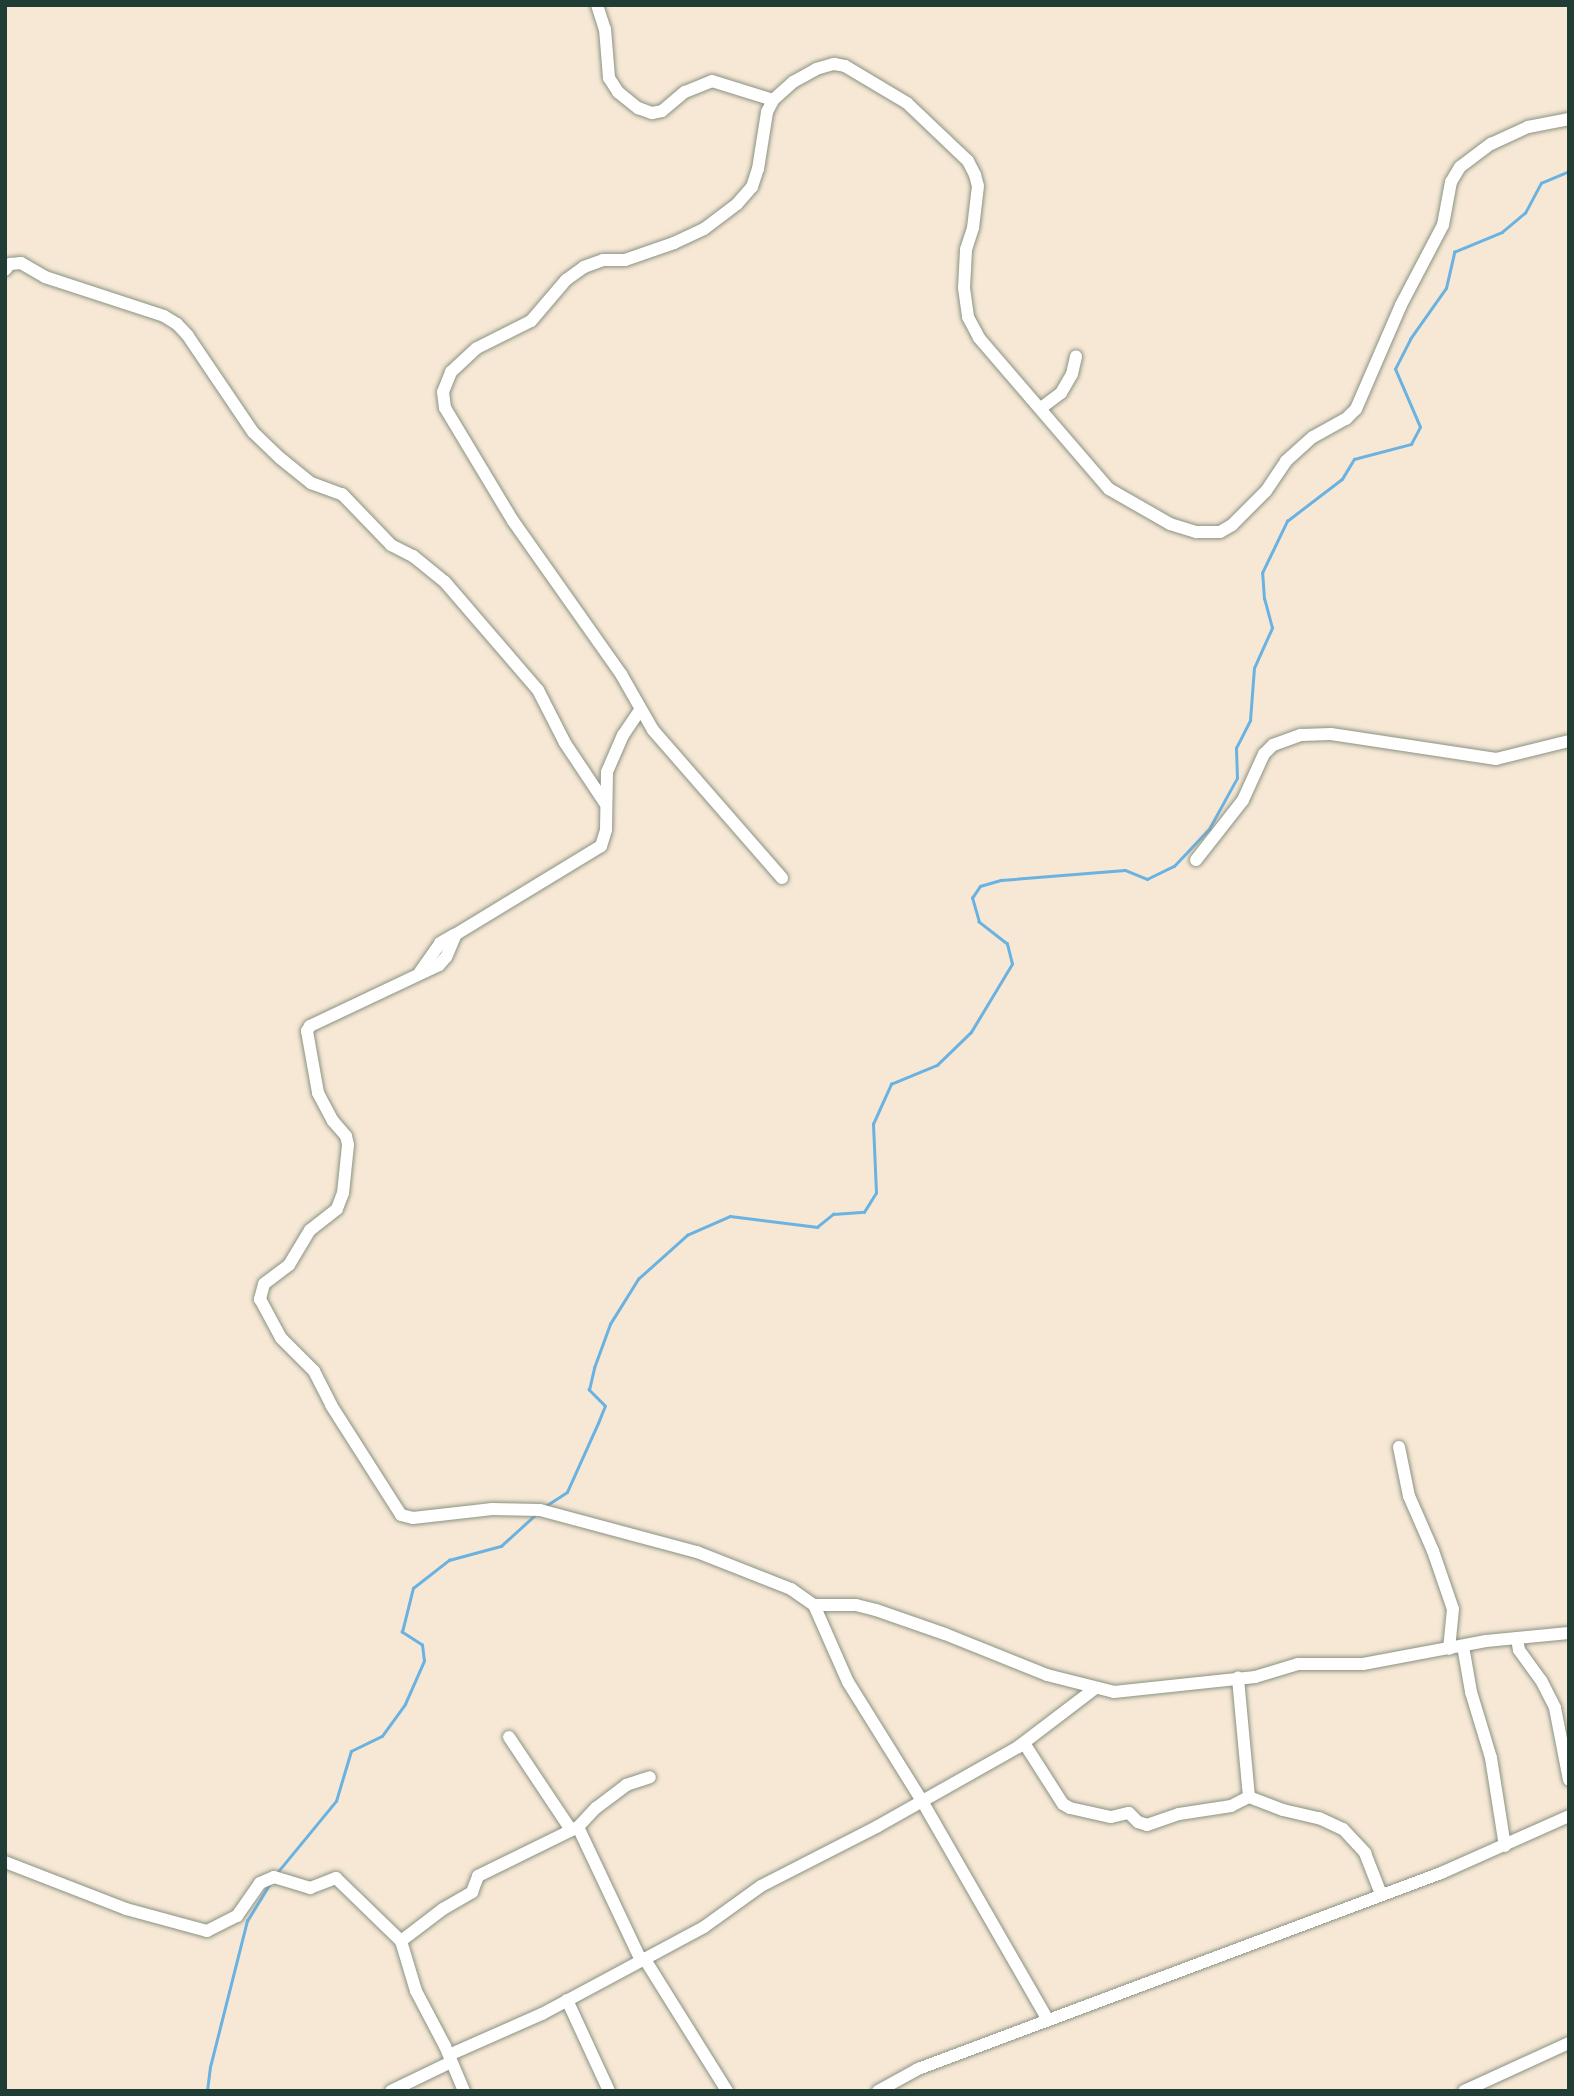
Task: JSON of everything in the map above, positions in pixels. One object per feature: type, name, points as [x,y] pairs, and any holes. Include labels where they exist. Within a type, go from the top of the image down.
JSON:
[{"type":"street","points":[[597,5],[605,29],[609,78],[618,92],[638,108],[652,113],[662,111],[685,92],[712,81],[773,100]]},
{"type":"street","points":[[782,878],[653,730],[621,674],[534,553],[452,424],[443,392],[451,372],[477,348],[531,321],[566,280],[584,267],[603,260],[625,260],[656,251],[704,229],[737,204],[751,187],[758,169],[767,112],[773,100],[793,82],[816,69],[828,64],[845,66],[907,103],[968,161],[978,186],[973,228],[966,250],[964,288],[968,317],[979,338],[1109,489],[1170,524],[1197,532],[1220,532],[1232,525],[1266,491],[1286,461],[1313,437],[1346,419],[1356,409],[1401,304],[1443,225],[1451,182],[1460,167],[1491,144],[1528,127],[1569,120]]},
{"type":"street","points":[[5,270],[10,264],[21,263],[45,277],[164,316],[177,324],[253,432],[280,458],[311,483],[342,494],[391,545],[413,556],[445,582],[538,690],[565,743],[606,803]]},
{"type":"street","points":[[1041,408],[1061,393],[1072,374],[1076,356]]},
{"type":"street","points":[[640,710],[611,757],[607,772],[606,830],[601,846],[456,934],[444,961],[316,1022],[307,1031],[318,1093],[333,1121],[346,1136],[348,1145],[343,1194],[337,1209],[310,1230],[297,1255],[261,1290],[260,1299],[281,1338],[310,1366],[331,1405],[401,1515],[413,1518],[504,1508],[540,1510],[697,1552],[790,1589],[814,1605],[848,1682],[922,1801],[1048,2020]]},
{"type":"street","points":[[1196,860],[1243,800],[1264,754],[1273,745],[1301,735],[1331,734],[1496,759],[1569,741]]},
{"type":"street","points":[[1399,1447],[1409,1496],[1433,1551],[1453,1609],[1449,1649]]},
{"type":"street","points":[[814,1605],[856,1605],[876,1610],[1047,1675],[1114,1692],[1255,1677],[1298,1664],[1363,1664],[1463,1646],[1569,1633]]},
{"type":"street","points":[[1517,1638],[1519,1650],[1541,1680],[1555,1708],[1564,1736],[1569,1780]]},
{"type":"street","points":[[1463,1646],[1471,1692],[1491,1758],[1505,1846]]},
{"type":"street","points":[[1238,1678],[1249,1797]]},
{"type":"street","points":[[391,2091],[704,1927],[761,1886],[922,1801],[1024,1743],[1094,1689]]},
{"type":"street","points":[[509,1738],[575,1828],[642,1959],[727,2091]]},
{"type":"street","points":[[1024,1743],[1063,1804],[1069,1808],[1111,1817],[1129,1813],[1138,1822],[1147,1825],[1179,1814],[1215,1811],[1249,1797],[1283,1810],[1319,1818],[1343,1829],[1357,1842],[1371,1865],[1381,1894]]},
{"type":"street","points":[[401,1941],[443,1909],[472,1892],[478,1876],[575,1828],[626,1786],[650,1777]]},
{"type":"street","points":[[878,2091],[918,2069],[1381,1894],[1505,1846],[1567,1818]]},
{"type":"street","points":[[5,1862],[126,1909],[207,1931],[237,1916],[260,1883],[274,1877],[310,1888],[336,1878],[401,1941],[415,1991],[464,2091]]},
{"type":"street","points":[[568,2000],[609,2091]]},
{"type":"street","points":[[1464,2091],[1569,2043]]},
{"type":"waterway","points":[[544,1507],[567,1492],[598,1423],[605,1406],[589,1390],[594,1368],[610,1324],[638,1279],[687,1235],[730,1216],[817,1227],[833,1214],[864,1212],[876,1193],[873,1124],[891,1084],[937,1065],[971,1032],[1012,964],[1007,944],[979,922],[972,898],[980,886],[1001,880],[1125,870],[1147,879],[1174,866],[1209,829],[1237,778],[1236,748],[1250,720],[1254,668],[1272,628],[1264,599],[1262,573],[1287,521],[1342,479],[1354,459],[1411,444],[1420,427],[1395,369],[1410,339],[1446,288],[1454,252],[1502,232],[1525,213],[1541,183],[1569,171]]},
{"type":"waterway","points":[[276,1874],[336,1801],[351,1751],[382,1736],[405,1704],[424,1661],[422,1645],[402,1632],[413,1588],[449,1560],[501,1546],[534,1516]]},
{"type":"waterway","points":[[207,2091],[210,2067],[247,1921],[269,1885]]}]
